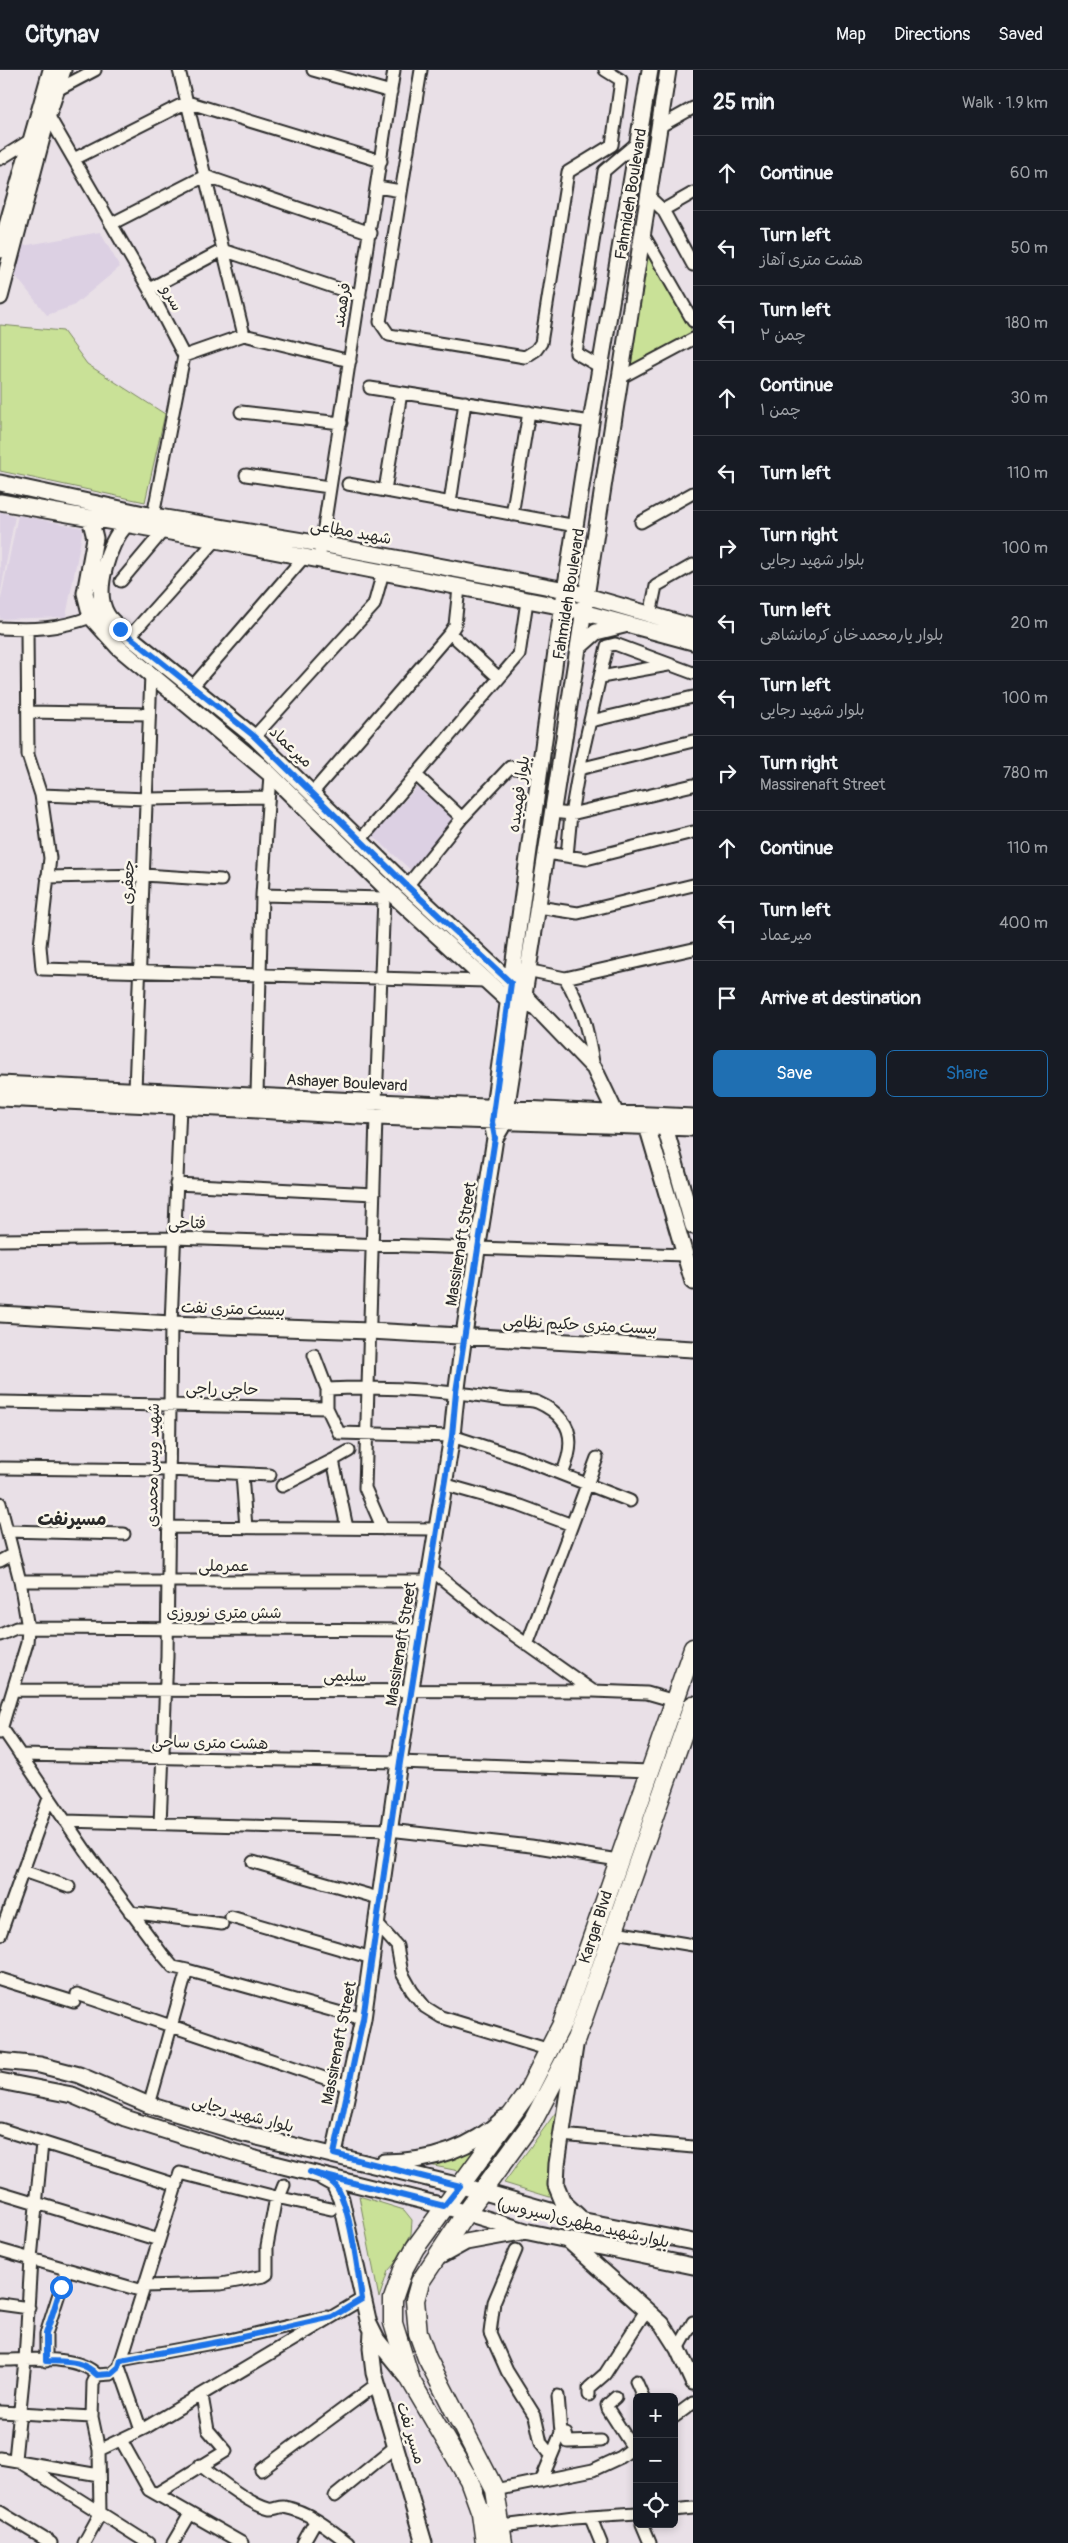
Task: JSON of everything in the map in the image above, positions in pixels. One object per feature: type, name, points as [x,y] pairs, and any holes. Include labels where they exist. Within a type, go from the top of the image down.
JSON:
[{"type":"main road","name":"Kargar Blvd","points":[[485,2543],[481,2513],[469,2480],[411,2381],[393,2323],[393,2299],[411,2254],[526,2095],[562,2024],[693,1648]]},
{"type":"main road","name":"Kargar Blvd","points":[[502,2535],[495,2490],[427,2358],[418,2334],[415,2300],[420,2282],[466,2213],[533,2121],[576,2039],[690,1721],[693,1705]]},
{"type":"main road","points":[[515,2110],[515,2118],[518,2123],[524,2125],[533,2121]]},
{"type":"street","points":[[0,297],[43,113],[50,70]]},
{"type":"street","points":[[0,250],[29,141],[57,90],[63,70]]},
{"type":"street","points":[[57,90],[95,70]]},
{"type":"street","points":[[179,70],[244,335]]},
{"type":"street","points":[[313,70],[391,92]]},
{"type":"street","name":"فرهمند","points":[[311,558],[321,544],[371,233],[394,70]]},
{"type":"street","points":[[421,70],[380,322],[390,335],[525,357],[536,350],[541,343],[568,172],[612,145],[620,80],[605,70]]},
{"type":"street","name":"Fahmideh Boulevard","points":[[566,590],[591,422],[602,368],[650,70]]},
{"type":"street","name":"Fahmideh Boulevard","points":[[515,1008],[524,995],[521,969],[538,907],[668,70]]},
{"type":"street","points":[[74,159],[187,102],[381,161]]},
{"type":"street","points":[[659,127],[693,108]]},
{"type":"street","name":"سرو","points":[[43,113],[74,159],[149,289],[184,356]]},
{"type":"street","points":[[0,158],[29,141]]},
{"type":"street","points":[[602,368],[576,354],[604,171],[638,142]]},
{"type":"street","points":[[111,224],[205,176],[371,233]]},
{"type":"street","points":[[377,187],[401,191]]},
{"type":"street","points":[[663,210],[693,193]]},
{"type":"street","points":[[648,196],[663,210],[693,265]]},
{"type":"street","points":[[643,234],[693,321]]},
{"type":"street","points":[[149,289],[223,250],[360,296]]},
{"type":"street","points":[[153,516],[184,356],[244,335],[350,361]]},
{"type":"street","points":[[620,378],[693,339]]},
{"type":"street","points":[[370,388],[591,422]]},
{"type":"street","points":[[385,490],[401,393]]},
{"type":"street","points":[[450,503],[465,402]]},
{"type":"street","points":[[241,412],[341,422]]},
{"type":"street","points":[[512,515],[529,412]]},
{"type":"street","points":[[246,475],[329,487]]},
{"type":"street","name":"شهید مطاعی","points":[[0,483],[153,516],[321,544],[566,590],[693,627]]},
{"type":"street","points":[[348,484],[576,526]]},
{"type":"street","points":[[641,522],[693,493]]},
{"type":"street","name":"شهید مطاعی","points":[[0,502],[216,540],[564,607],[693,642]]},
{"type":"street","points":[[90,518],[95,538],[84,593],[91,617],[118,647],[218,728],[270,774],[387,895],[410,910],[515,1008],[548,1022]]},
{"type":"street","name":"میرعماد","points":[[126,524],[114,540],[104,573],[101,597],[107,615],[130,636],[254,736],[407,886],[524,995],[594,1068],[615,1112]]},
{"type":"street","points":[[121,581],[163,531]]},
{"type":"street","points":[[95,538],[104,534],[114,540]]},
{"type":"street","points":[[130,636],[216,540]]},
{"type":"street","points":[[193,686],[311,558]]},
{"type":"street","points":[[650,615],[656,586],[693,565]]},
{"type":"street","points":[[254,736],[374,605],[383,572]]},
{"type":"street","points":[[313,792],[450,633],[455,625],[459,588]]},
{"type":"street","name":"بلوار فهمیده","points":[[515,1008],[511,983],[521,969],[540,773],[566,590]]},
{"type":"street","points":[[361,840],[520,654],[527,601]]},
{"type":"street","points":[[0,628],[27,630],[52,628],[91,617]]},
{"type":"street","points":[[578,654],[580,645],[592,634],[607,628],[628,624]]},
{"type":"street","points":[[27,630],[28,755],[41,795],[50,858],[40,946],[42,969],[487,982]]},
{"type":"street","points":[[450,633],[500,678]]},
{"type":"street","points":[[567,856],[571,814],[579,769],[601,677],[605,651],[611,644],[693,673]]},
{"type":"street","points":[[601,677],[668,665]]},
{"type":"street","name":"جعفری","points":[[135,1090],[148,799],[151,674]]},
{"type":"street","points":[[591,721],[693,697]]},
{"type":"street","points":[[28,712],[149,714]]},
{"type":"street","points":[[579,769],[693,741]]},
{"type":"street","points":[[407,886],[462,818],[510,768],[540,773]]},
{"type":"street","points":[[257,1096],[262,895],[270,774]]},
{"type":"street","points":[[416,775],[462,818]]},
{"type":"street","points":[[552,812],[571,814],[693,785]]},
{"type":"street","points":[[41,795],[148,799],[268,797]]},
{"type":"street","points":[[546,853],[586,859],[693,832]]},
{"type":"street","points":[[47,878],[144,875],[221,880]]},
{"type":"street","points":[[538,907],[578,913],[693,885]]},
{"type":"street","points":[[262,895],[387,895]]},
{"type":"street","points":[[376,1102],[381,978],[387,895]]},
{"type":"street","points":[[410,910],[420,898]]},
{"type":"street","points":[[521,969],[565,978],[693,949]]},
{"type":"street","points":[[565,978],[579,1001],[586,1023],[594,1068]]},
{"type":"street","name":"Massirenaft Street","points":[[334,2154],[363,2019],[378,1925],[389,1830],[452,1436],[456,1392],[515,1008]]},
{"type":"street","name":"Ashayer Boulevard","points":[[0,1084],[376,1102],[499,1115],[693,1128]]},
{"type":"street","name":"Ashayer Boulevard","points":[[0,1098],[180,1106],[376,1118],[615,1112],[693,1117]]},
{"type":"street","name":"شهید ویس محمدی","points":[[160,1824],[166,1691],[171,1324],[180,1106]]},
{"type":"street","points":[[376,1118],[365,1434],[365,1488],[383,1529]]},
{"type":"street","points":[[647,1126],[693,1282]]},
{"type":"street","points":[[665,1127],[689,1199],[693,1226]]},
{"type":"street","points":[[176,1184],[374,1194]]},
{"type":"street","name":"فتاحی","points":[[0,1240],[174,1238],[685,1255]]},
{"type":"street","name":"بیست متری نفت","points":[[0,1314],[171,1324],[465,1336]]},
{"type":"street","name":"بیست متری حکیم نظامی","points":[[465,1336],[693,1349]]},
{"type":"street","points":[[314,1355],[327,1389],[327,1408],[339,1432],[452,1436],[562,1474],[630,1501]]},
{"type":"street","points":[[327,1389],[368,1387],[456,1392],[536,1402],[549,1408],[564,1421],[570,1439],[568,1459],[562,1474]]},
{"type":"street","name":"حاجی راجی","points":[[0,1402],[327,1408]]},
{"type":"street","points":[[282,1486],[349,1452]]},
{"type":"street","points":[[527,1645],[597,1458]]},
{"type":"street","points":[[333,1460],[347,1528]]},
{"type":"street","points":[[0,1468],[169,1470],[270,1475]]},
{"type":"street","points":[[242,1474],[246,1528]]},
{"type":"street","points":[[443,1484],[521,1506],[572,1525]]},
{"type":"street","points":[[1,1510],[20,1581],[28,1628],[28,1643],[1,1730],[65,1821],[130,1912],[174,1967],[186,1974],[363,2019]]},
{"type":"street","points":[[168,1527],[436,1529]]},
{"type":"street","points":[[7,1531],[124,1534]]},
{"type":"street","points":[[0,1562],[13,1554]]},
{"type":"street","points":[[429,1575],[593,1691]]},
{"type":"street","name":"عمرملی","points":[[20,1581],[168,1582],[429,1575]]},
{"type":"street","name":"شش متری نوروزی","points":[[0,1635],[16,1628],[420,1630]]},
{"type":"street","name":"سلیمی","points":[[13,1690],[411,1693],[593,1691],[647,1693],[675,1701]]},
{"type":"street","name":"هشت متری ساحی","points":[[20,1755],[400,1762],[650,1771]]},
{"type":"street","points":[[0,1935],[50,1798]]},
{"type":"street","points":[[65,1821],[389,1830],[530,1846],[618,1860]]},
{"type":"street","points":[[253,1862],[382,1899]]},
{"type":"street","points":[[23,1871],[69,1887]]},
{"type":"street","points":[[130,1912],[226,1921],[372,1958]]},
{"type":"street","points":[[378,1925],[397,1946],[402,1973],[425,2007],[441,2017],[550,2050]]},
{"type":"street","points":[[615,1932],[693,1945]]},
{"type":"street","points":[[149,2105],[186,1974]]},
{"type":"street","points":[[0,1979],[75,1998],[170,2027],[348,2086]]},
{"type":"street","points":[[576,2039],[561,2135],[556,2185],[563,2202],[585,2221]]},
{"type":"street","name":"بلوار شهید رجایی","points":[[0,2060],[40,2065],[86,2078],[149,2105],[241,2133],[334,2154],[481,2192]]},
{"type":"street","points":[[78,2098],[86,2078]]},
{"type":"street","points":[[0,2081],[78,2098],[134,2121],[259,2160],[466,2213]]},
{"type":"street","points":[[364,2162],[422,2159],[463,2146],[494,2126],[526,2095]]},
{"type":"street","points":[[0,2130],[177,2185]]},
{"type":"street","points":[[561,2135],[693,2147]]},
{"type":"street","points":[[14,2460],[25,2360],[31,2259],[38,2203],[42,2143]]},
{"type":"street","points":[[97,2375],[111,2374],[120,2363],[180,2172],[331,2209]]},
{"type":"street","points":[[310,2172],[328,2180],[338,2191],[348,2222],[362,2299],[372,2332],[411,2381]]},
{"type":"street","points":[[0,2250],[67,2270],[144,2289],[221,2284],[264,2276],[267,2274],[267,2246],[276,2197],[280,2195],[284,2185]]},
{"type":"street","points":[[0,2192],[159,2240]]},
{"type":"street","name":"بلوار شهید مطهری(سیروس)","points":[[481,2192],[585,2221],[693,2242]]},
{"type":"street","name":"بلوار شهید مطهری(سیروس)","points":[[466,2213],[529,2232],[693,2266]]},
{"type":"street","points":[[436,2259],[466,2242],[486,2237],[529,2232]]},
{"type":"street","points":[[568,2240],[662,2324],[678,2349],[693,2382]]},
{"type":"street","points":[[516,2250],[494,2302],[490,2333],[511,2378],[535,2416],[541,2443],[551,2455]]},
{"type":"street","points":[[46,2361],[46,2334],[67,2270]]},
{"type":"street","points":[[99,2450],[141,2430],[202,2396],[362,2299]]},
{"type":"street","points":[[0,2304],[29,2308]]},
{"type":"street","points":[[589,2395],[589,2388],[605,2374],[647,2310]]},
{"type":"street","points":[[120,2363],[332,2317]]},
{"type":"street","points":[[678,2349],[693,2322]]},
{"type":"street","name":"مسیر نفت","points":[[372,2332],[372,2361],[377,2384],[424,2543]]},
{"type":"street","points":[[0,2360],[77,2362],[91,2368],[97,2375]]},
{"type":"street","points":[[120,2363],[141,2430]]},
{"type":"street","points":[[84,2543],[100,2514],[99,2450],[92,2417],[93,2383],[97,2375]]},
{"type":"street","points":[[636,2381],[642,2393]]},
{"type":"street","points":[[261,2470],[377,2384]]},
{"type":"street","points":[[152,2492],[226,2451],[208,2430],[202,2396]]},
{"type":"street","points":[[541,2481],[561,2433],[558,2396]]},
{"type":"street","points":[[616,2397],[607,2405],[608,2408],[633,2443]]},
{"type":"street","points":[[678,2414],[693,2403]]},
{"type":"street","points":[[0,2412],[92,2417]]},
{"type":"street","points":[[561,2433],[566,2434],[568,2442],[601,2441]]},
{"type":"street","points":[[121,2440],[152,2492],[242,2543]]},
{"type":"street","points":[[335,2496],[396,2446]]},
{"type":"street","points":[[495,2490],[593,2470],[621,2457],[633,2448]]},
{"type":"street","points":[[0,2458],[99,2475]]},
{"type":"street","points":[[14,2460],[148,2543]]},
{"type":"street","points":[[200,2466],[224,2485],[261,2505],[270,2509],[283,2507],[316,2520],[348,2543]]},
{"type":"street","points":[[678,2510],[692,2512]]},
{"type":"street","points":[[0,2512],[51,2543]]},
{"type":"street","points":[[502,2535],[590,2516],[633,2513]]},
{"type":"street","points":[[173,2543],[190,2514]]},
{"type":"street","points":[[590,2516],[601,2543]]},
{"type":"street","points":[[303,2543],[316,2520]]},
{"type":"street","points":[[644,2528],[650,2543]]},
{"type":"shaded area","points":[[100,232],[120,267],[73,306],[47,315],[14,274],[22,246]]},
{"type":"shaded area","points":[[0,512],[15,516],[0,596]]},
{"type":"shaded area","points":[[18,515],[83,528],[66,617],[0,619],[0,603]]},
{"type":"shaded area","points":[[417,787],[455,821],[412,871],[373,836]]},
{"type":"green space","points":[[645,246],[693,333],[626,370]]},
{"type":"green space","points":[[0,325],[63,331],[87,364],[165,414],[145,502],[0,471]]},
{"type":"green space","points":[[559,2108],[549,2164],[550,2187],[553,2198],[504,2183]]},
{"type":"green space","points":[[482,2144],[459,2171],[429,2165]]},
{"type":"green space","points":[[359,2196],[404,2210],[412,2220],[411,2234],[395,2263],[388,2271],[379,2298]]},
{"type":"district","name":"مسیرنفت","points":[[72,1519]]},
{"type":"route","points":[[61,2287],[46,2334],[46,2361],[77,2362],[91,2368],[97,2375],[111,2374],[119,2367],[121,2360],[229,2340],[318,2318],[332,2317],[362,2299],[348,2222],[338,2191],[334,2184],[310,2172],[444,2206],[460,2186],[334,2154],[363,2019],[382,1899],[389,1830],[452,1436],[456,1392],[495,1138],[492,1122],[510,1003],[511,983],[407,886],[254,736],[120,629]]}]
